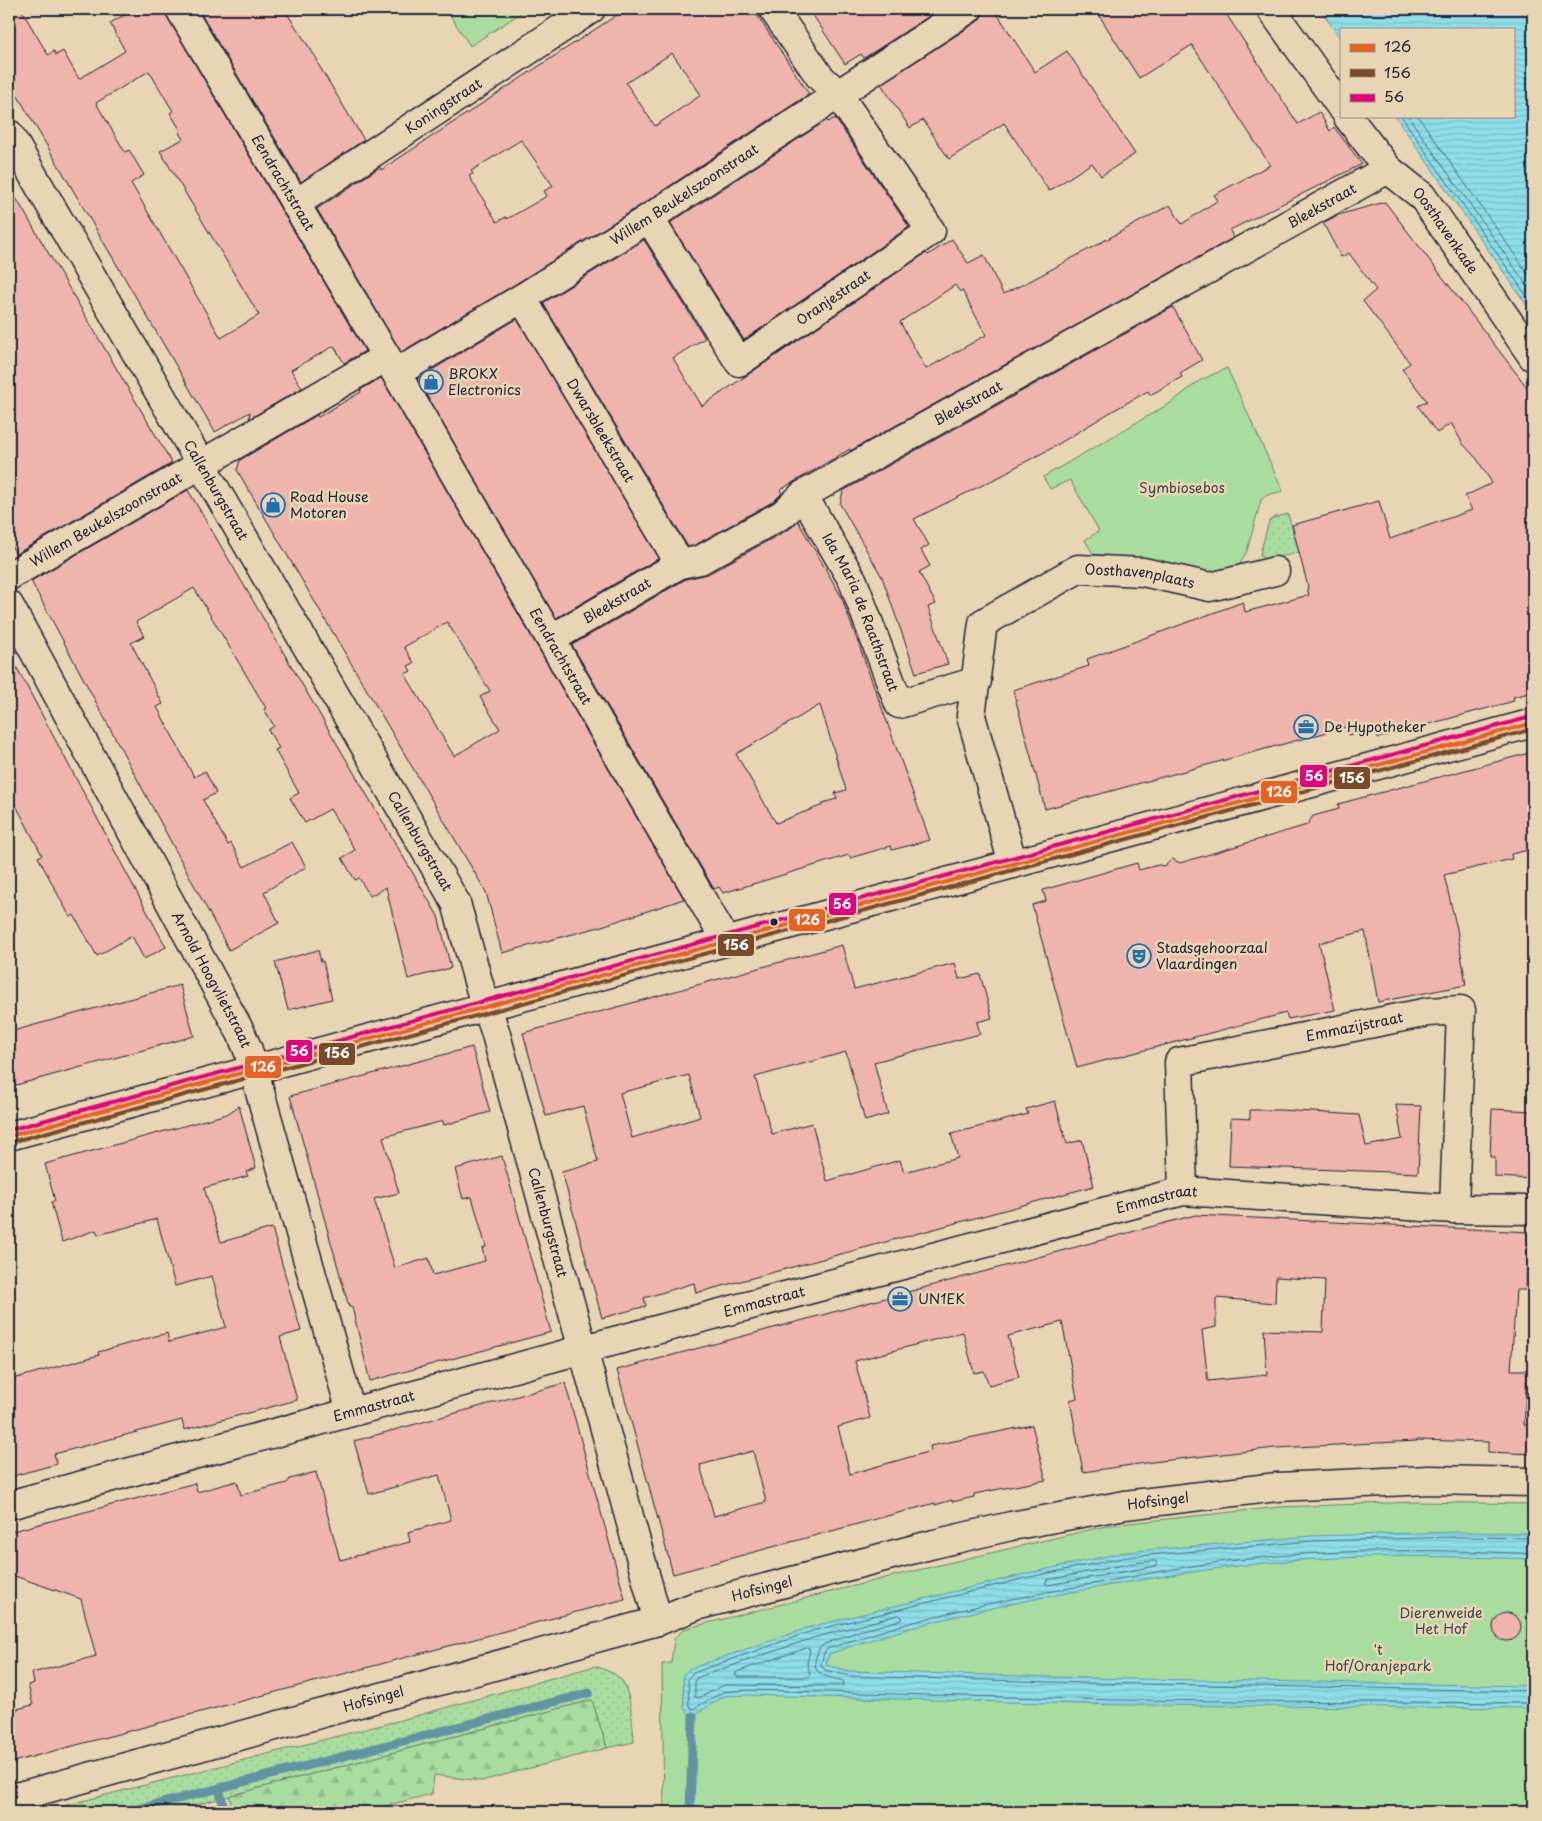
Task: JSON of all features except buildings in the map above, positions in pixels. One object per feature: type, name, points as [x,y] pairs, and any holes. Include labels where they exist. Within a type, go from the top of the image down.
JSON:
[{"type":"street","name":"Eendrachtstraat","points":[[180,9],[391,365],[726,941]]},
{"type":"street","name":"Koningstraat","points":[[295,204],[591,9]]},
{"type":"street","points":[[773,9],[820,77],[838,94]]},
{"type":"street","name":"Willem Beukelszoonstraat","points":[[9,576],[200,466],[522,298],[649,218],[968,9]]},
{"type":"street","points":[[1271,9],[1340,106]]},
{"type":"street","name":"Oranjestraat","points":[[649,218],[739,362],[931,231],[838,94]]},
{"type":"street","name":"Oosthavenkade","points":[[1349,118],[1388,169],[1422,196],[1533,357]]},
{"type":"street","name":"Callenburgstraat","points":[[9,134],[200,466],[456,903],[498,1041],[658,1621]]},
{"type":"street","name":"Bleekstraat","points":[[551,639],[680,564],[700,560],[782,514],[803,495],[1388,169]]},
{"type":"street","name":"Dwarsbleekstraat","points":[[522,298],[680,564]]},
{"type":"street","name":"Ida Maria de Raathstraat","points":[[803,495],[853,581],[899,704],[977,681]]},
{"type":"street","name":"Oosthavenplaats","points":[[977,681],[983,623],[1078,569],[1143,572],[1210,587],[1275,571]]},
{"type":"street","name":"Arnold Hoogvlietstraat","points":[[9,605],[241,1033],[351,1412]]},
{"type":"street","points":[[977,681],[971,716],[1013,864]]},
{"type":"street","points":[[9,1136],[726,941],[1161,826],[1533,723]]},
{"type":"street","name":"Emmazijstraat","points":[[1183,1191],[1179,1062],[1428,1012],[1461,1010],[1454,1209]]},
{"type":"street","name":"Emmastraat","points":[[9,1505],[584,1349],[1183,1191],[1454,1209],[1533,1210]]},
{"type":"street","name":"Hofsingel","points":[[9,1799],[658,1621],[696,1606],[934,1544],[1011,1526],[1125,1505],[1277,1487],[1429,1480],[1533,1482]]},
{"type":"green space","points":[[446,9],[522,9],[524,11],[470,46]]},
{"type":"green space","name":"Symbiosebos","points":[[1227,368],[1283,491],[1267,495],[1261,500],[1247,551],[1239,566],[1213,574],[1146,560],[1093,554],[1085,540],[1099,531],[1070,480],[1050,489],[1043,477],[1172,402],[1199,381]]},
{"type":"green space","points":[[1288,514],[1299,552],[1266,561],[1260,554],[1269,521]]},
{"type":"green space","name":"'t Hof/Oranjepark","points":[[1417,1502],[1533,1504],[1533,1812],[664,1812],[662,1664],[671,1663],[674,1639],[684,1629],[897,1575],[1110,1525],[1280,1507]]},
{"type":"green space","points":[[595,1666],[614,1674],[623,1682],[630,1703],[634,1742],[607,1748],[592,1700],[169,1812],[39,1812],[405,1719]]},
{"type":"green space","points":[[592,1700],[607,1748],[481,1781],[434,1775],[432,1794],[361,1812],[234,1812],[229,1796]]},
{"type":"water","points":[[1320,9],[1520,9],[1533,29],[1533,314],[1396,118],[1514,118],[1514,28],[1340,28],[1340,38]]},
{"type":"water","points":[[1457,1532],[1533,1533],[1533,1559],[1433,1557],[1332,1558],[1241,1565],[1194,1572],[1046,1597],[952,1617],[890,1634],[829,1654],[826,1665],[850,1671],[1087,1678],[1533,1686],[1533,1708],[1116,1705],[748,1695],[724,1696],[693,1716],[684,1709],[683,1675],[689,1669],[810,1627],[1029,1573],[1126,1552],[1312,1536]]},
{"type":"waterway","points":[[127,1812],[589,1693]]},
{"type":"waterway","points":[[690,1812],[693,1716]]},
{"type":"waterway","points":[[219,1788],[225,1812]]},
{"type":"transit line","name":"56","points":[[9,1130],[1531,717]]},
{"type":"transit line","name":"126","points":[[9,1136],[1533,723]]},
{"type":"transit line","name":"156","points":[[11,1142],[1533,729]]},
{"type":"place","name":"BROKX Electronics","points":[[431,382]]},
{"type":"place","name":"Road House Motoren","points":[[273,505]]},
{"type":"place","name":"De Hypotheker","points":[[1306,727]]},
{"type":"place","name":"Stadsgehoorzaal Vlaardingen","points":[[1139,956]]},
{"type":"place","name":"UN1EK","points":[[900,1299]]},
{"type":"park label","name":"Dierenweide Het Hof","points":[[1441,1622]]}]
